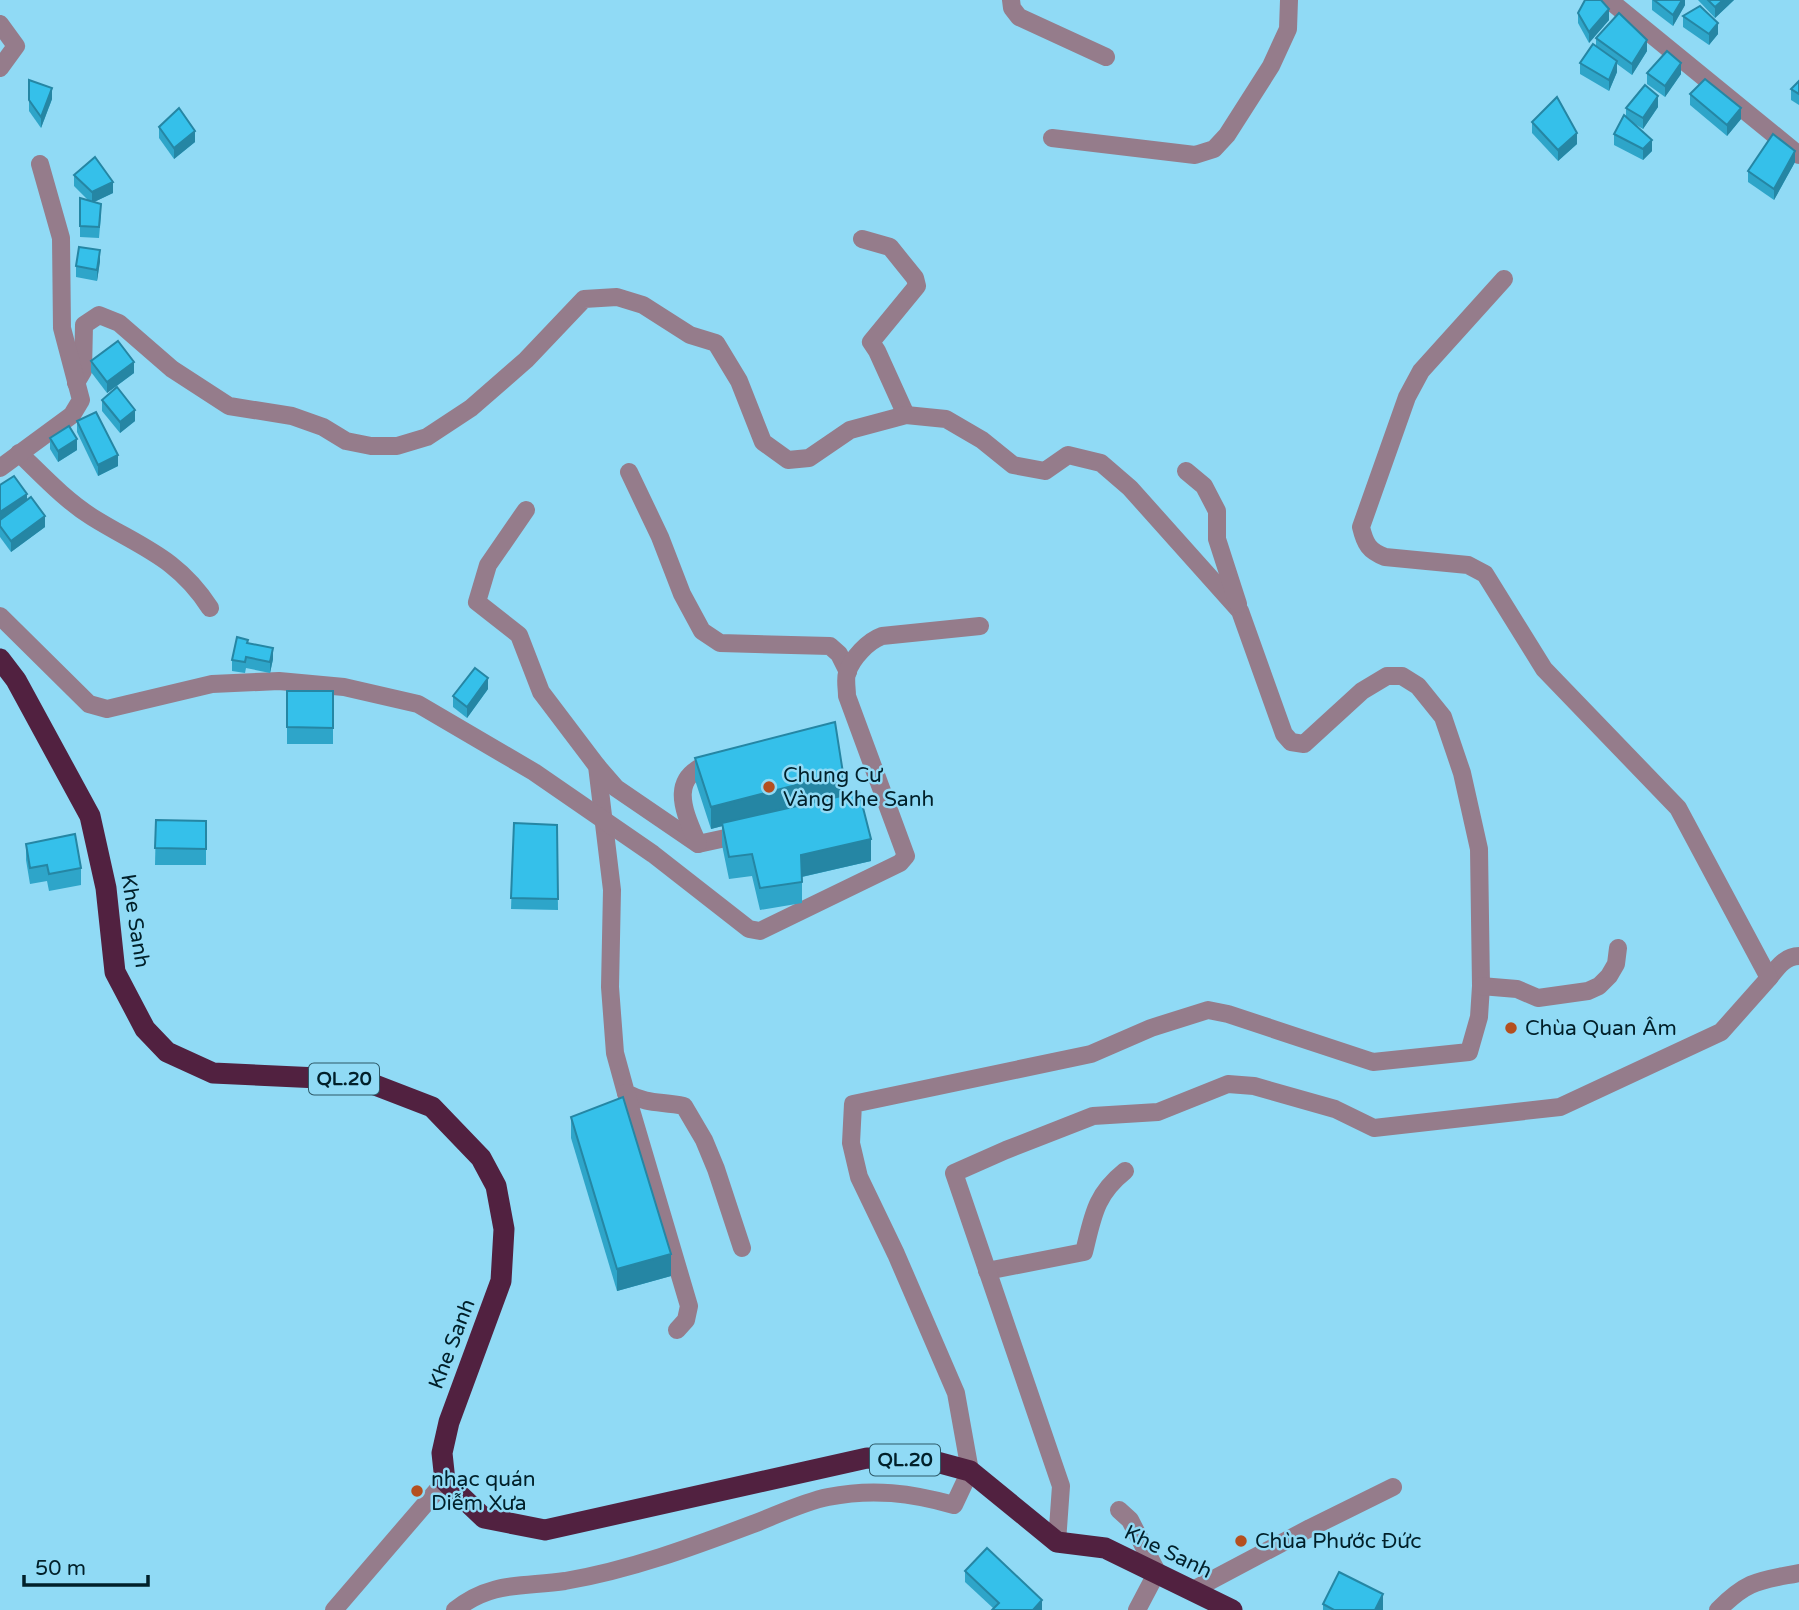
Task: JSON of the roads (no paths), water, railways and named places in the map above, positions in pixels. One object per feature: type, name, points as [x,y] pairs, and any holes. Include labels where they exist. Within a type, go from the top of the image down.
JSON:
[{"type":"highway","name":"Khe Sanh","points":[[0,659],[16,680],[90,816],[106,888],[115,972],[145,1029],[167,1052],[214,1073],[362,1080],[432,1107],[481,1158],[496,1186],[504,1228],[502,1282],[449,1422],[442,1453],[445,1482]]},
{"type":"highway","name":"QL.20","points":[[445,1482],[484,1518],[545,1530],[867,1458],[933,1461],[970,1471],[1057,1542]]},
{"type":"highway","name":"Khe Sanh","points":[[1057,1542],[1105,1548],[1232,1610]]},
{"type":"street","points":[[1012,0],[1012,8],[1019,17],[1106,57]]},
{"type":"street","points":[[1052,138],[1195,155],[1214,149],[1227,135],[1272,66],[1288,29],[1289,0]]},
{"type":"street","points":[[1609,0],[1799,155]]},
{"type":"street","points":[[1627,14],[1639,0]]},
{"type":"street","points":[[0,23],[16,46],[0,68]]},
{"type":"street","points":[[0,468],[72,415],[81,400],[62,328],[61,238],[40,164]]},
{"type":"street","points":[[862,239],[890,247],[915,278],[917,286],[871,342],[906,415]]},
{"type":"street","points":[[1504,279],[1421,371],[1407,397],[1362,527],[1364,543],[1373,552],[1385,557],[1468,565],[1485,574],[1544,669],[1678,808],[1769,978]]},
{"type":"street","points":[[76,383],[83,371],[84,325],[99,315],[119,323],[172,369],[229,405],[292,416],[324,427],[346,441],[371,446],[397,446],[428,437],[471,408],[526,360],[584,299],[617,297],[643,305],[690,335],[716,343],[739,381],[763,442],[788,460],[809,458],[849,430],[906,415],[946,419],[982,440],[1013,465],[1045,471],[1068,456],[1101,463],[1130,488],[1240,611]]},
{"type":"street","points":[[19,453],[91,516],[139,543],[183,573],[210,608]]},
{"type":"street","points":[[455,1610],[471,1597],[503,1587],[566,1581],[673,1554],[827,1497],[877,1492],[916,1494],[954,1505],[970,1471],[956,1393],[896,1254],[859,1177],[850,1143],[853,1104],[1091,1054],[1151,1028],[1208,1010],[1228,1014],[1373,1062],[1469,1052],[1479,1017],[1481,986],[1479,849],[1462,774],[1443,717],[1418,686],[1402,676],[1387,676],[1362,691],[1304,744],[1291,742],[1284,734],[1274,710],[1240,611],[1217,539],[1217,511],[1204,486],[1186,471]]},
{"type":"street","points":[[0,616],[89,704],[107,709],[212,684],[279,681],[344,687],[418,704],[534,772],[653,854],[749,929],[760,931],[900,863],[906,856],[904,846],[850,707],[847,696],[848,672],[839,654],[830,646],[720,642],[702,631],[682,594],[660,537],[629,472]]},
{"type":"street","points":[[526,510],[488,565],[477,602],[519,635],[541,692],[616,788],[698,844],[760,830]]},
{"type":"street","points":[[848,672],[875,639],[981,626]]},
{"type":"street","points":[[698,844],[683,809],[682,791],[685,782],[702,766],[734,757]]},
{"type":"street","points":[[597,766],[612,890],[610,987],[615,1053],[689,1306],[685,1320],[677,1330]]},
{"type":"street","points":[[1481,986],[1517,989],[1538,998],[1588,991],[1609,976],[1616,964],[1618,948]]},
{"type":"street","points":[[1057,1542],[1061,1486],[954,1173],[1093,1116],[1158,1112],[1228,1084],[1254,1086],[1335,1109],[1374,1128],[1560,1107],[1721,1031],[1782,963],[1792,956],[1799,956]]},
{"type":"street","points":[[626,1093],[645,1102],[684,1106],[704,1139],[742,1248]]},
{"type":"street","points":[[987,1271],[1084,1252],[1093,1214],[1108,1185],[1125,1171]]},
{"type":"street","points":[[334,1610],[445,1482]]},
{"type":"street","points":[[1193,1590],[1394,1487]]},
{"type":"street","points":[[1119,1510],[1130,1520],[1157,1572],[1137,1610]]},
{"type":"street","points":[[1718,1610],[1737,1591],[1749,1584],[1799,1573]]},
{"type":"place","name":"Chung Cư Vàng Khe Sanh","points":[[769,787]]},
{"type":"place","name":"Chùa Quan Âm","points":[[1511,1028]]},
{"type":"place","name":"nhạc quán Diễm Xưa","points":[[417,1491]]},
{"type":"place","name":"Chùa Phước Đức","points":[[1241,1541]]}]
